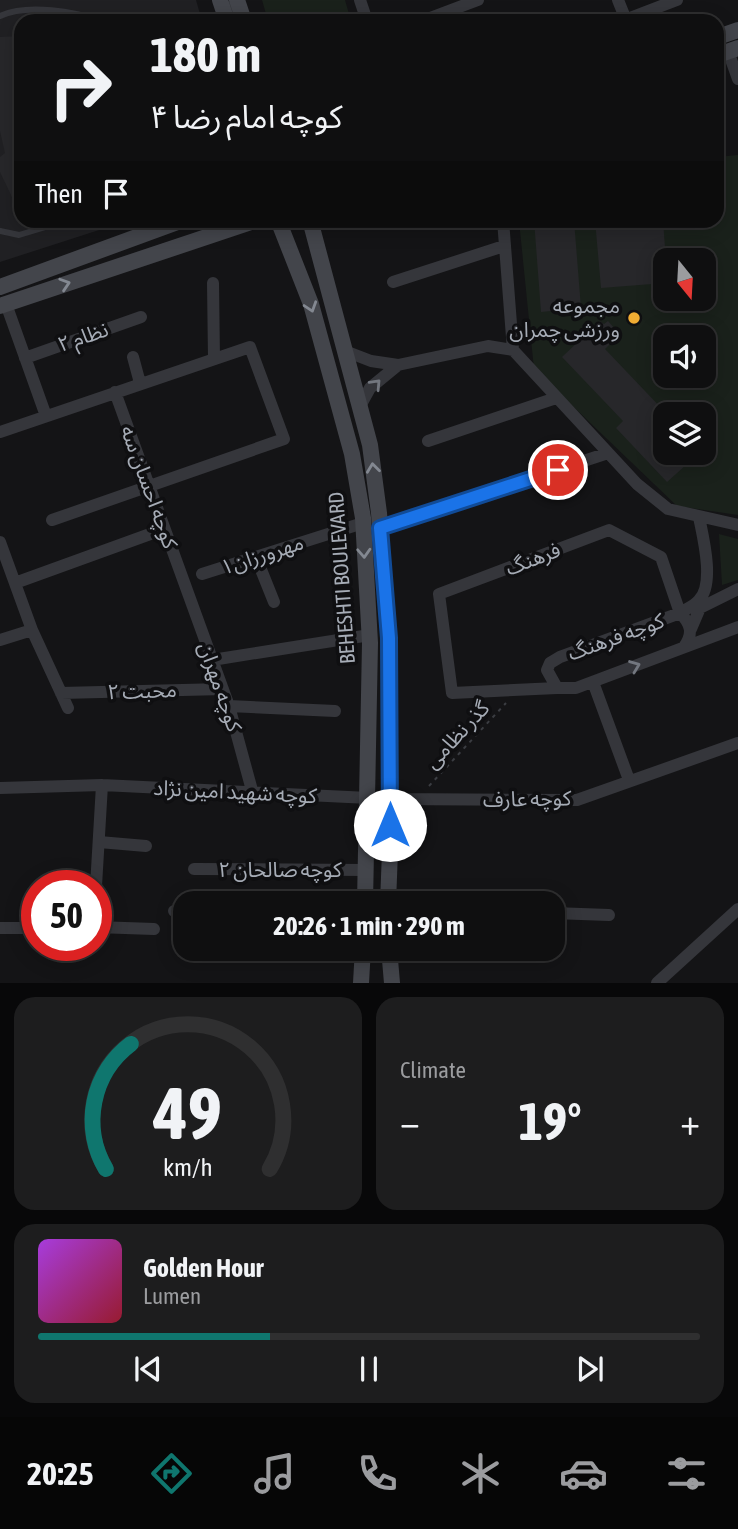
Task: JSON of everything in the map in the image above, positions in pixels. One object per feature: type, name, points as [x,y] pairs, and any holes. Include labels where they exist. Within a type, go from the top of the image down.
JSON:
[{"type":"main road","points":[[0,287],[161,228]]},
{"type":"main road","points":[[3,305],[233,228]]},
{"type":"main road","name":"BEHESHTI BOULEVARD","points":[[281,228],[311,304],[352,454],[363,523],[370,635],[365,891]]},
{"type":"main road","name":"BEHESHTI BOULEVARD","points":[[312,228],[370,445],[380,528],[389,638],[388,891]]},
{"type":"main road","points":[[297,270],[303,258],[320,260]]},
{"type":"main road","points":[[361,983],[362,961]]},
{"type":"main road","points":[[390,961],[391,983]]},
{"type":"street","points":[[447,6],[478,0]]},
{"type":"street","points":[[640,14],[677,0]]},
{"type":"street","points":[[728,51],[738,79]]},
{"type":"street","points":[[503,228],[513,351]]},
{"type":"street","points":[[393,282],[503,246]]},
{"type":"street","points":[[213,283],[214,359]]},
{"type":"street","points":[[3,305],[46,416]]},
{"type":"street","name":"نظام ۲","points":[[25,358],[141,317]]},
{"type":"street","points":[[345,351],[371,361],[398,365],[488,346],[513,351],[637,484],[668,509],[738,525]]},
{"type":"street","points":[[0,432],[250,347],[284,439],[52,520]]},
{"type":"street","points":[[133,357],[140,383]]},
{"type":"street","points":[[359,408],[370,388],[398,365]]},
{"type":"street","name":"کوچه احسان سه","points":[[115,392],[183,581]]},
{"type":"street","points":[[428,441],[556,398]]},
{"type":"street","points":[[380,528],[608,453]]},
{"type":"street","points":[[680,613],[700,600],[706,586],[706,550],[699,517]]},
{"type":"street","name":"مهرورزان۱","points":[[202,574],[363,523]]},
{"type":"street","points":[[15,583],[164,529]]},
{"type":"street","name":"فرهنگ","points":[[519,689],[452,692],[439,594],[609,530],[661,557],[680,613]]},
{"type":"street","points":[[0,542],[32,630],[68,708]]},
{"type":"street","points":[[256,557],[274,602]]},
{"type":"street","name":"کوچه مهران","points":[[183,581],[229,706],[253,794]]},
{"type":"street","points":[[691,629],[701,608],[738,589]]},
{"type":"street","name":"کوچه فرهنگ","points":[[680,613],[691,629],[684,647],[576,688],[556,688],[547,670],[550,663],[560,657],[680,613]]},
{"type":"street","points":[[684,647],[738,627]]},
{"type":"street","points":[[0,640],[32,630]]},
{"type":"street","points":[[212,660],[370,635]]},
{"type":"street","points":[[593,682],[629,780]]},
{"type":"street","points":[[519,689],[556,688]]},
{"type":"street","name":"محبت ۲","points":[[61,693],[223,689]]},
{"type":"street","points":[[229,706],[335,711]]},
{"type":"street","name":"کوچه عارف","points":[[390,799],[577,800],[629,780],[737,747]]},
{"type":"street","points":[[97,870],[102,785]]},
{"type":"street","name":"کوچه شهید امین نژاد","points":[[0,788],[102,785],[390,799]]},
{"type":"street","points":[[99,842],[146,846]]},
{"type":"street","name":"کوچه صالحان ۲","points":[[194,869],[366,870]]},
{"type":"street","points":[[657,983],[738,909]]},
{"type":"street","points":[[565,913],[609,915]]},
{"type":"street","points":[[0,928],[21,928]]},
{"type":"street","points":[[112,928],[155,929]]},
{"type":"lane","points":[[0,16],[38,10],[84,14]]},
{"type":"lane","points":[[0,231],[19,235],[42,228]]},
{"type":"path","name":"گذر نظامی","points":[[416,799],[519,689]]},
{"type":"shaded area","points":[[0,0],[196,0],[200,14],[14,14],[14,228],[105,228],[0,262]]},
{"type":"shaded area","points":[[262,0],[345,0],[349,14],[266,14]]},
{"type":"shaded area","name":"مجموعه ورزشی چمران","points":[[738,155],[738,515],[677,506],[534,369],[520,228],[724,228],[724,156]]},
{"type":"shaded area","points":[[719,534],[738,539],[738,580],[722,585]]},
{"type":"building","points":[[14,36],[14,201],[0,172],[0,157],[5,153],[0,131],[0,37]]},
{"type":"building","points":[[535,228],[575,228],[581,308],[541,312]]},
{"type":"building","points":[[596,228],[664,228],[665,248],[653,248],[653,284],[601,288]]},
{"type":"building","points":[[600,321],[604,324],[608,321],[615,329],[611,332],[616,338],[605,349],[655,402],[653,402],[653,465],[686,465],[667,482],[616,428],[623,421],[562,357]]},
{"type":"place","name":"مجموعه ورزشی چمران","points":[[634,318]]},
{"type":"route","points":[[390,825],[389,638],[380,528],[558,470]]}]
